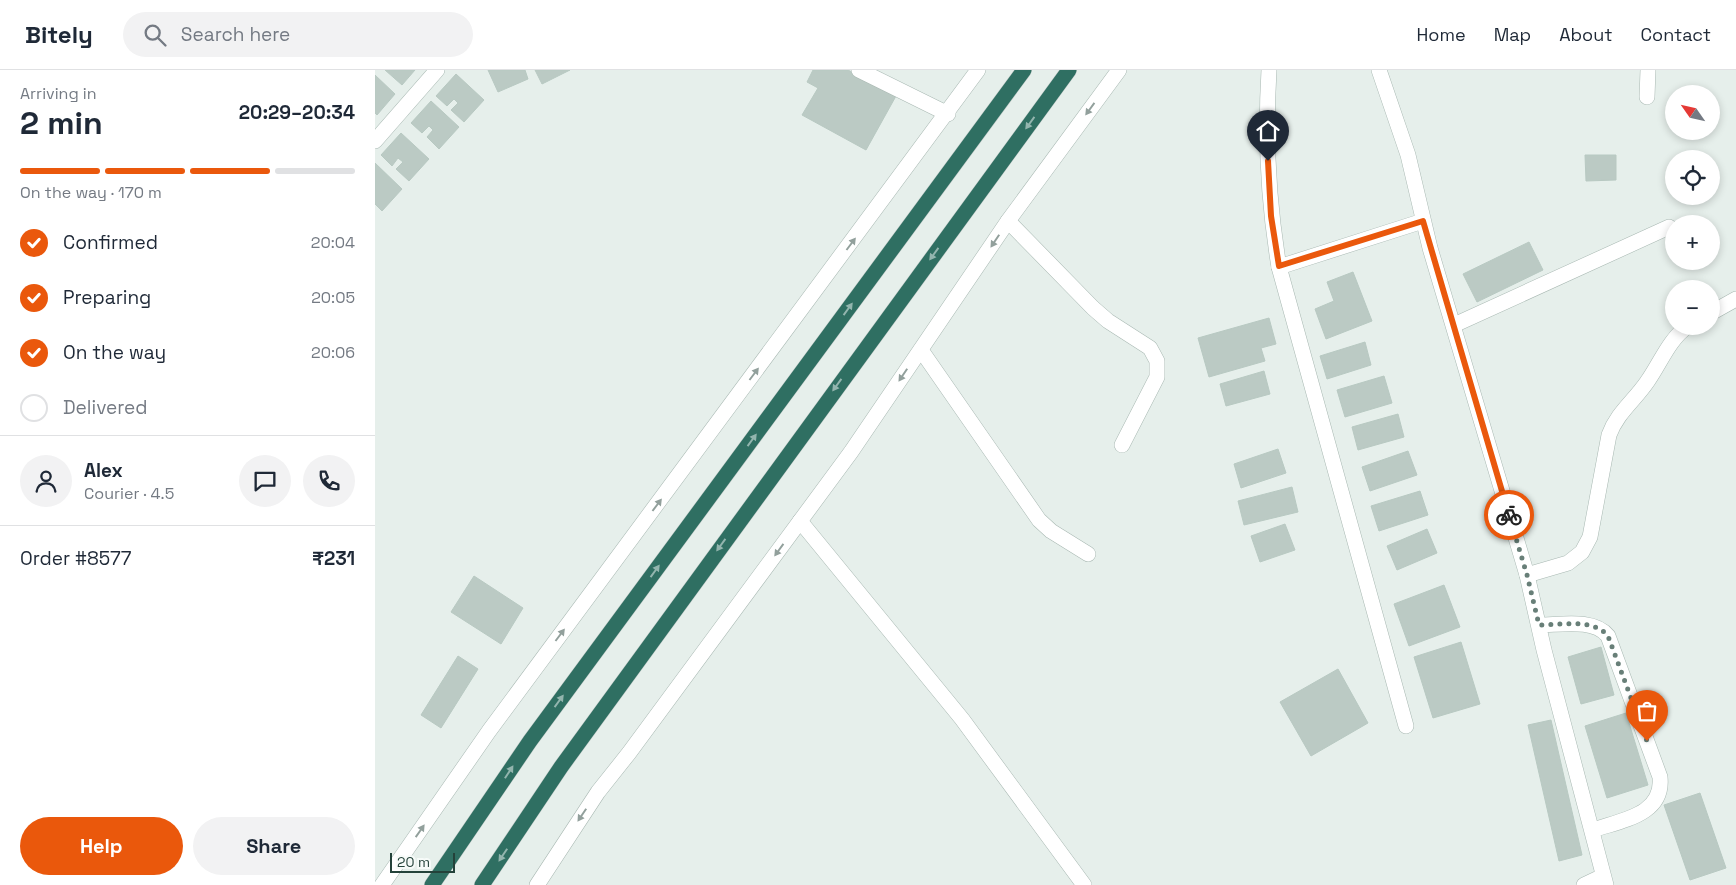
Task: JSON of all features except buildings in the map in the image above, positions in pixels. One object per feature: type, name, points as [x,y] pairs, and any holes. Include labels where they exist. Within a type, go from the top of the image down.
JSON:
[{"type":"highway","points":[[432,885],[530,741],[1024,70]]},
{"type":"highway","points":[[482,885],[561,767],[1069,70]]},
{"type":"street","points":[[375,141],[437,70]]},
{"type":"street","points":[[859,70],[948,114]]},
{"type":"street","points":[[382,885],[489,730],[948,114],[978,70]]},
{"type":"street","points":[[537,885],[598,792],[629,753],[800,521],[921,350],[1008,221],[1119,70]]},
{"type":"street","points":[[1269,70],[1266,133],[1271,216],[1279,266],[1406,726]]},
{"type":"street","points":[[1379,70],[1408,155],[1423,221],[1527,575],[1593,830],[1605,881],[1584,885]]},
{"type":"street","points":[[1647,97],[1649,70]]},
{"type":"street","points":[[1008,221],[1093,308],[1108,321],[1150,348],[1157,360],[1157,377],[1122,445]]},
{"type":"street","points":[[1279,266],[1423,221]]},
{"type":"street","points":[[1453,325],[1665,229]]},
{"type":"street","points":[[1720,308],[1736,299]]},
{"type":"street","points":[[1527,575],[1568,563],[1582,552],[1590,537],[1609,435],[1613,424],[1621,411],[1645,384],[1671,344],[1680,335]]},
{"type":"street","points":[[921,350],[1039,520],[1051,531],[1088,554]]},
{"type":"street","points":[[800,521],[962,719],[1084,885]]},
{"type":"street","points":[[1539,625],[1592,625],[1603,629],[1608,636],[1661,776],[1662,791],[1655,802],[1645,811],[1593,830]]},
{"type":"way so far","points":[[1509,515],[1527,575],[1539,625],[1592,625],[1603,629],[1608,636],[1647,741]]},
{"type":"route","points":[[1268,161],[1271,216],[1279,266],[1423,221],[1509,515]]}]
